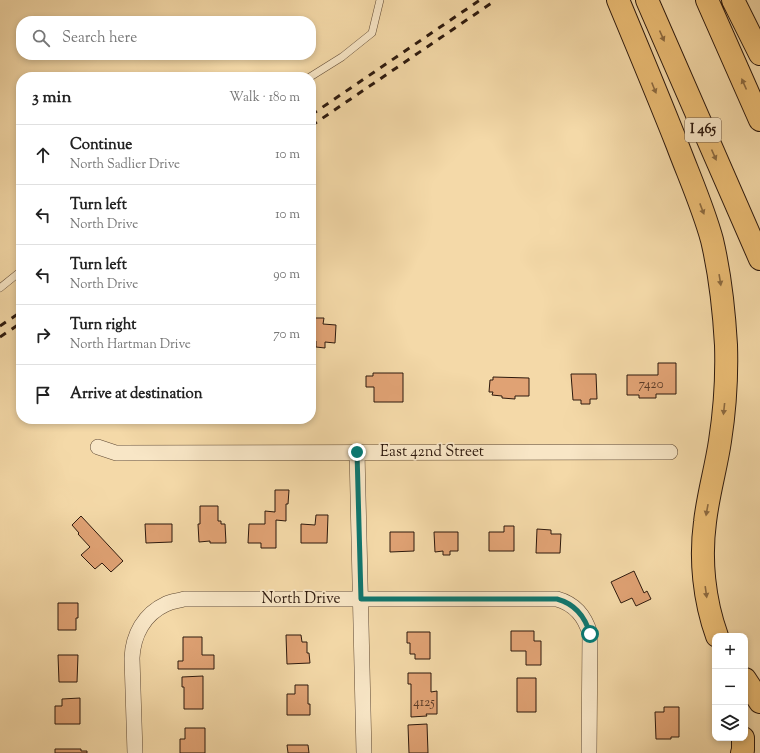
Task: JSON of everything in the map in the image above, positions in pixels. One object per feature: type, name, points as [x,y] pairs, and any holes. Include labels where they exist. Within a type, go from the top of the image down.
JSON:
[{"type":"highway","points":[[618,0],[705,215],[716,260],[722,296],[726,346],[724,409],[720,441],[705,523],[703,553],[704,577],[708,604],[716,633]]},
{"type":"highway","name":"I 465","points":[[646,0],[760,259]]},
{"type":"highway","points":[[707,0],[760,120]]},
{"type":"highway","points":[[733,0],[760,54]]},
{"type":"highway","points":[[748,684],[760,702]]},
{"type":"highway","points":[[742,753],[743,741]]},
{"type":"street","name":"East 42nd Street","points":[[98,447],[116,453],[670,452]]},
{"type":"street","points":[[357,452],[364,753]]},
{"type":"street","name":"North Drive","points":[[135,753],[132,658],[133,644],[138,631],[145,620],[154,611],[165,604],[184,599],[557,599],[566,602],[579,611],[587,626],[590,639],[589,753]]},
{"type":"lane","points":[[316,73],[342,57],[372,33],[380,0]]},
{"type":"lane","points":[[0,288],[16,274]]},
{"type":"building","points":[[316,318],[324,318],[323,324],[336,325],[335,343],[325,342],[325,348],[316,347]]},
{"type":"building","points":[[658,363],[676,363],[676,394],[656,394],[656,398],[639,398],[639,395],[627,395],[627,375],[658,375]]},
{"type":"building","points":[[373,373],[403,373],[403,402],[374,402],[374,387],[366,387],[366,376],[373,376]]},
{"type":"building","points":[[571,374],[596,374],[597,399],[590,399],[590,404],[581,404],[581,400],[573,400]]},
{"type":"building","points":[[493,377],[529,378],[529,396],[515,396],[515,399],[502,398],[502,396],[492,395],[493,392],[489,392],[490,380],[493,380]]},
{"type":"building","points":[[275,490],[289,490],[288,504],[286,504],[286,521],[276,520],[276,548],[261,548],[261,543],[248,543],[249,524],[265,524],[265,511],[275,512]]},
{"type":"building","points":[[200,506],[218,506],[218,521],[221,521],[221,524],[225,524],[226,543],[210,543],[210,541],[199,542],[198,524],[200,524]]},
{"type":"building","points":[[316,515],[328,515],[327,543],[301,543],[301,524],[315,525]]},
{"type":"building","points":[[81,516],[123,561],[111,572],[102,563],[95,569],[81,555],[90,547],[72,525]]},
{"type":"building","points":[[145,524],[172,524],[172,542],[146,543]]},
{"type":"building","points":[[504,526],[514,526],[514,551],[489,551],[489,532],[504,532]]},
{"type":"building","points":[[537,529],[551,530],[551,534],[561,534],[560,553],[536,553]]},
{"type":"building","points":[[390,532],[414,532],[414,551],[390,552]]},
{"type":"building","points":[[434,532],[458,532],[458,551],[450,551],[450,555],[443,555],[443,551],[435,552]]},
{"type":"building","points":[[634,571],[644,593],[647,591],[651,599],[636,606],[632,598],[621,603],[611,582]]},
{"type":"building","points":[[58,603],[78,603],[76,630],[58,630]]},
{"type":"building","points":[[511,631],[534,631],[534,641],[541,641],[541,665],[526,665],[526,651],[511,651]]},
{"type":"building","points":[[407,632],[430,632],[430,659],[415,659],[415,654],[410,654],[410,643],[407,643]]},
{"type":"building","points":[[286,635],[301,635],[302,642],[307,642],[307,653],[309,653],[310,663],[287,664]]},
{"type":"building","points":[[183,637],[202,637],[202,655],[214,655],[214,669],[178,669],[178,661],[183,661]]},
{"type":"building","points":[[58,655],[78,655],[77,682],[59,682]]},
{"type":"building","points":[[408,673],[431,673],[431,692],[437,691],[437,714],[426,714],[427,716],[411,717],[411,684],[408,684]]},
{"type":"building","points":[[203,676],[203,709],[184,709],[184,687],[182,687],[182,677]]},
{"type":"building","points":[[517,678],[536,678],[536,712],[517,712]]},
{"type":"building","points":[[295,685],[308,685],[308,704],[310,704],[310,715],[287,715],[287,694],[295,694]]},
{"type":"building","points":[[80,698],[80,724],[55,724],[55,706],[62,706],[62,699]]},
{"type":"building","points":[[664,707],[679,707],[679,737],[671,737],[671,739],[656,739],[655,712],[664,712]]},
{"type":"building","points":[[427,724],[428,753],[409,753],[408,725]]},
{"type":"building","points":[[185,728],[205,728],[205,753],[180,753],[180,739],[185,739]]},
{"type":"building","points":[[287,745],[308,745],[309,753],[288,753]]},
{"type":"building","points":[[55,749],[81,749],[81,751],[87,751],[87,753],[55,753]]},
{"type":"railway","points":[[316,112],[480,0]]},
{"type":"railway","points":[[316,123],[496,0]]},
{"type":"railway","points":[[0,326],[16,315]]},
{"type":"railway","points":[[0,337],[16,326]]},
{"type":"route","points":[[357,452],[361,599],[557,599],[572,605],[579,611],[590,634]]}]
